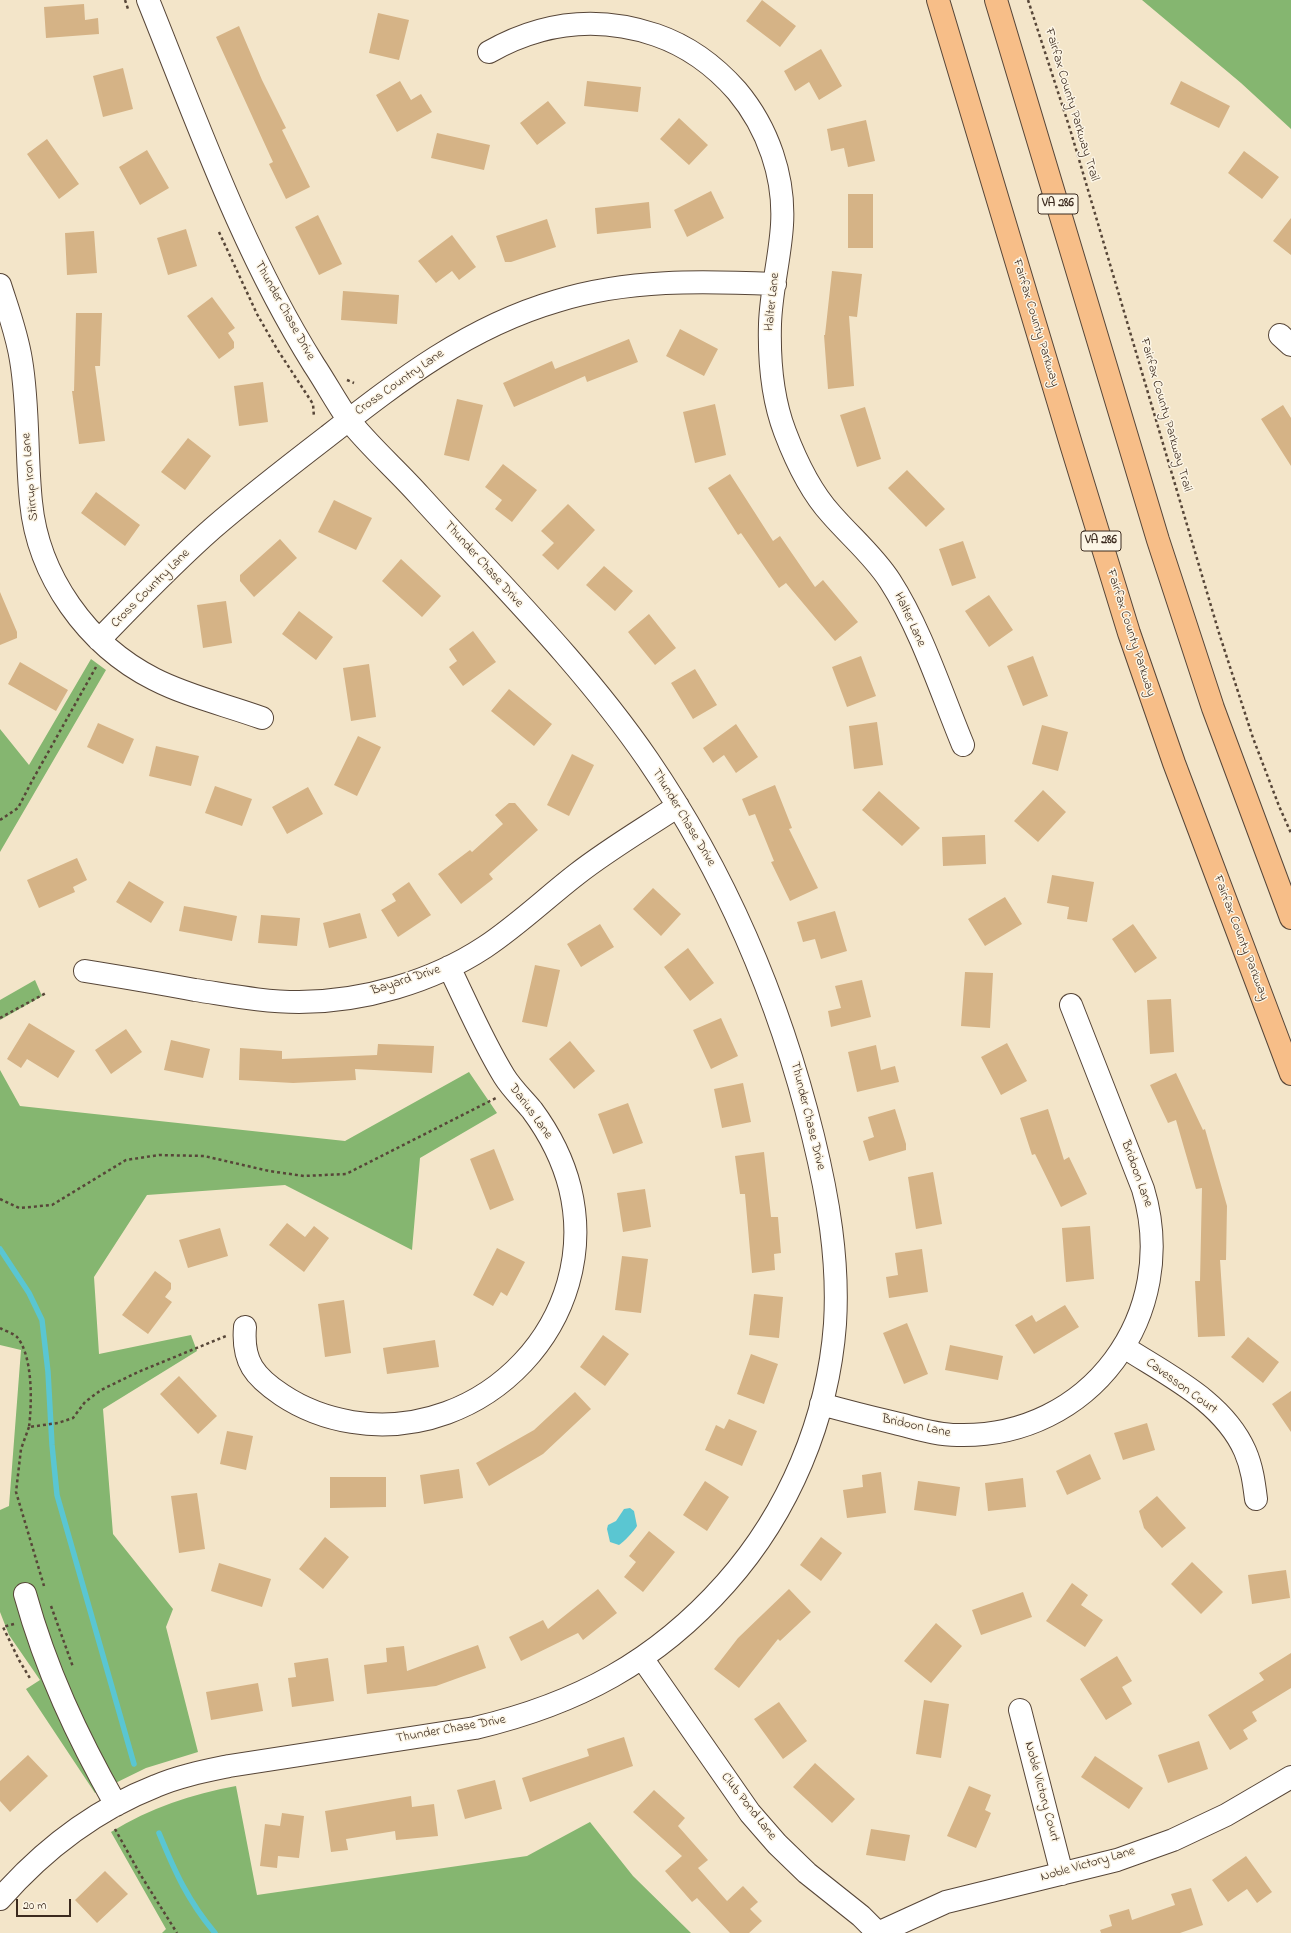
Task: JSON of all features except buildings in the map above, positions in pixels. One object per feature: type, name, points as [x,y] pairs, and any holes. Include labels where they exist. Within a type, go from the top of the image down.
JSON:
[{"type":"highway","name":"Fairfax County Parkway","points":[[938,0],[1129,633],[1174,763],[1291,1074]]},
{"type":"highway","name":"VA 286","points":[[996,0],[1162,554],[1213,708],[1291,918]]},
{"type":"street","name":"Thunder Chase Drive","points":[[0,1899],[46,1852],[77,1829],[116,1804],[156,1785],[191,1774],[229,1766],[475,1728],[510,1719],[544,1709],[588,1690],[642,1658],[674,1635],[710,1601],[738,1570],[765,1533],[788,1494],[805,1454],[821,1404],[830,1365],[834,1330],[835,1272],[832,1235],[820,1161],[799,1078],[772,997],[743,929],[704,850],[648,760],[615,715],[572,663],[349,419],[292,330],[246,239],[148,0]]},
{"type":"street","name":"Halter Lane","points":[[489,52],[511,39],[537,30],[575,23],[610,24],[638,29],[666,38],[691,50],[728,81],[745,102],[760,124],[776,165],[780,192],[782,224],[770,322],[770,366],[775,399],[784,429],[796,459],[811,487],[829,512],[866,551],[888,578],[906,607],[963,745]]},
{"type":"street","name":"Cross Country Lane","points":[[99,640],[167,571],[212,529],[349,419],[399,381],[439,354],[481,331],[524,312],[558,300],[605,290],[652,283],[699,281],[775,284]]},
{"type":"street","name":"Stirrup Iron Lane","points":[[0,285],[13,325],[21,361],[31,503],[36,532],[46,562],[59,590],[77,616],[99,640],[124,661],[153,678],[262,718]]},
{"type":"street","name":"Bayard Drive","points":[[85,971],[255,1000],[300,1002],[333,1000],[370,994],[410,983],[449,967],[484,947],[521,921],[578,874],[678,806]]},
{"type":"street","name":"Darius Lane","points":[[245,1328],[244,1342],[246,1356],[253,1371],[264,1383],[289,1400],[337,1420],[377,1424],[400,1424],[432,1418],[476,1400],[503,1382],[527,1360],[542,1340],[554,1319],[564,1296],[571,1272],[575,1238],[574,1212],[570,1188],[559,1155],[547,1132],[494,1060],[449,967]]},
{"type":"street","name":"Bridoon Lane","points":[[821,1404],[933,1433],[958,1435],[1005,1431],[1048,1415],[1078,1398],[1103,1376],[1124,1347],[1135,1327],[1151,1276],[1153,1242],[1149,1210],[1143,1190],[1071,1005]]},
{"type":"street","name":"Cavesson Court","points":[[1124,1347],[1195,1394],[1220,1415],[1231,1427],[1245,1452],[1253,1477],[1256,1499]]},
{"type":"street","points":[[24,1594],[57,1691],[91,1760],[116,1804]]},
{"type":"street","name":"Club Pond Lane","points":[[642,1658],[750,1813],[777,1844],[807,1873],[861,1916],[878,1933]]},
{"type":"street","name":"Noble Victory Court","points":[[1020,1710],[1062,1874]]},
{"type":"street","name":"Noble Victory Lane","points":[[878,1933],[946,1902],[1116,1860],[1173,1840],[1226,1815],[1291,1777]]},
{"type":"path","name":"Fairfax County Parkway Trail","points":[[1028,0],[1070,129],[1222,640],[1253,738],[1291,833]]},
{"type":"path","points":[[0,820],[18,808],[96,667]]},
{"type":"path","points":[[0,1018],[46,993]]},
{"type":"path","points":[[0,1199],[19,1208],[52,1205],[126,1160],[159,1155],[204,1156],[268,1171],[304,1176],[346,1174],[514,1089]]},
{"type":"path","points":[[0,1328],[16,1336],[28,1360],[32,1405],[29,1427],[21,1449],[16,1492],[26,1526]]},
{"type":"path","points":[[29,1427],[58,1423],[73,1418],[85,1402],[101,1390],[138,1372],[245,1328]]},
{"type":"green space","points":[[1142,0],[1291,0],[1291,129],[1241,83]]},
{"type":"green space","points":[[91,659],[106,670],[0,852],[0,729],[29,765]]},
{"type":"green space","points":[[35,980],[42,996],[0,1020],[0,1000]]},
{"type":"green space","points":[[0,1070],[20,1106],[345,1141],[469,1072],[497,1113],[420,1158],[412,1250],[285,1185],[147,1195],[94,1277],[99,1354],[191,1335],[197,1351],[103,1409],[113,1534],[173,1609],[166,1627],[198,1752],[146,1768],[95,1793],[26,1689],[40,1680],[9,1635],[0,1612],[0,1510],[9,1506],[21,1350],[0,1345]]},
{"type":"green space","points":[[236,1786],[257,1895],[527,1856],[590,1822],[633,1876],[691,1933],[162,1933],[166,1929],[111,1832],[126,1823],[172,1803],[203,1793]]},
{"type":"water","points":[[630,1508],[634,1511],[637,1526],[619,1545],[610,1542],[607,1529],[608,1525],[616,1521],[624,1509]]},
{"type":"waterway","points":[[0,1249],[29,1293],[42,1320],[48,1372],[52,1445],[57,1495],[134,1764]]},
{"type":"waterway","points":[[159,1833],[183,1886],[205,1921],[215,1933]]}]
